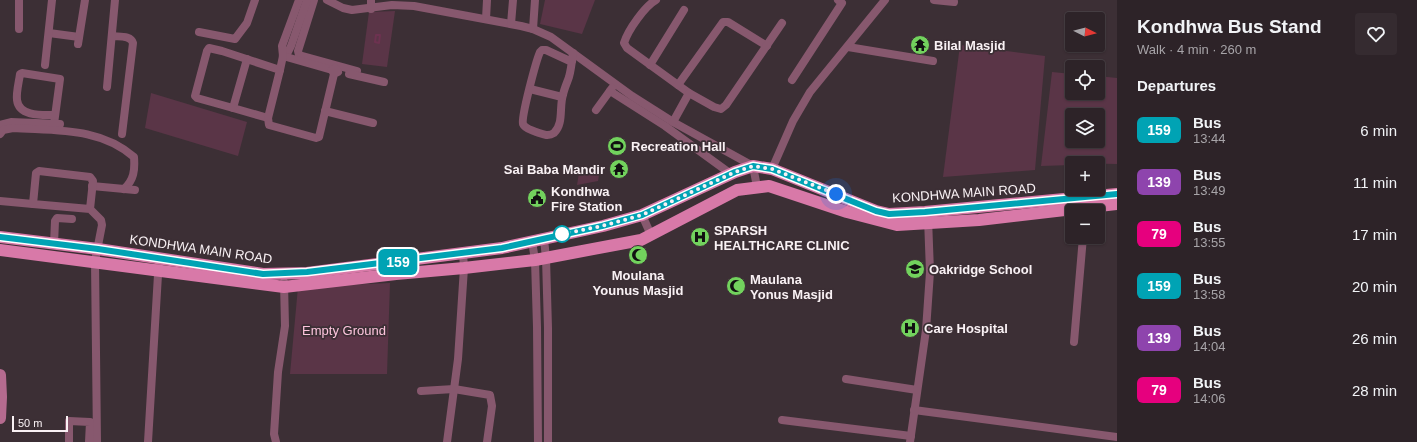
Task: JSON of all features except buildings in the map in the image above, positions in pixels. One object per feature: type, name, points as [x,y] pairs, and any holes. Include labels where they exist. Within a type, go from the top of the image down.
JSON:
[{"type":"main road","name":"KONDHWA MAIN ROAD","points":[[0,237],[98,249],[263,274],[322,271],[482,251],[538,240],[642,215],[731,174],[753,166],[772,169],[876,211],[889,214],[928,218]]},
{"type":"main road","name":"KONDHWA MAIN ROAD","points":[[0,250],[95,261],[158,271],[284,287],[540,259],[641,240],[737,190],[757,187],[769,186],[847,212],[897,225],[928,218],[1065,207]]},
{"type":"main road","name":"KONDHWA MAIN ROAD","points":[[1088,204],[1117,194]]},
{"type":"main road","name":"KONDHWA MAIN ROAD","points":[[1105,204],[1117,204]]},
{"type":"street","points":[[19,29],[20,0]]},
{"type":"street","points":[[45,65],[52,0]]},
{"type":"street","points":[[49,33],[78,40],[85,0]]},
{"type":"street","points":[[107,87],[116,0]]},
{"type":"street","points":[[199,32],[235,39],[247,23],[255,0]]},
{"type":"street","points":[[299,0],[282,46],[283,56],[268,118],[269,125],[319,138],[336,70]]},
{"type":"street","points":[[283,56],[288,52],[291,46],[307,0]]},
{"type":"street","points":[[314,0],[298,51],[299,54],[336,70],[357,71]]},
{"type":"street","points":[[326,0],[343,8],[352,10],[371,4],[414,6],[533,29],[551,37],[573,53],[613,87],[731,174]]},
{"type":"street","points":[[486,19],[487,0]]},
{"type":"street","points":[[511,24],[513,0]]},
{"type":"street","points":[[533,29],[535,0]]},
{"type":"street","points":[[656,0],[649,4],[626,36],[624,43],[627,48],[650,66],[689,93],[714,107],[721,109],[726,105],[782,23]]},
{"type":"street","points":[[792,80],[842,3],[838,0]]},
{"type":"street","points":[[772,169],[793,121],[810,92],[885,0]]},
{"type":"street","points":[[934,0],[954,2]]},
{"type":"street","points":[[650,66],[684,10]]},
{"type":"street","points":[[678,85],[723,22],[728,22],[767,46]]},
{"type":"street","points":[[112,36],[130,38],[133,43],[122,134]]},
{"type":"street","points":[[848,47],[934,61]]},
{"type":"street","points":[[268,118],[197,98],[195,96],[207,50],[209,48],[247,58],[280,70]]},
{"type":"street","points":[[572,62],[542,50],[538,56],[524,112],[523,124],[526,127],[543,135],[549,135],[555,132],[562,117],[562,97],[569,76],[572,62],[573,53]]},
{"type":"street","points":[[283,56],[384,82]]},
{"type":"street","points":[[233,108],[247,58]]},
{"type":"street","points":[[22,72],[60,79],[57,121],[26,112],[18,104],[17,99],[20,74],[22,72]]},
{"type":"street","points":[[596,110],[613,87]]},
{"type":"street","points":[[613,87],[753,166],[757,187]]},
{"type":"street","points":[[530,89],[562,97]]},
{"type":"street","points":[[673,122],[689,93]]},
{"type":"street","points":[[325,111],[372,123]]},
{"type":"street","points":[[0,125],[11,122],[57,121]]},
{"type":"street","points":[[0,134],[3,130],[13,128],[82,133],[112,141],[134,157],[134,175],[130,184],[124,189]]},
{"type":"street","points":[[33,204],[36,173],[39,171],[90,177],[93,181],[90,209]]},
{"type":"street","points":[[92,186],[134,190]]},
{"type":"street","points":[[0,201],[90,209],[101,220],[102,225],[95,261],[97,442]]},
{"type":"street","points":[[642,215],[652,235]]},
{"type":"street","points":[[54,244],[55,221],[57,218],[72,219]]},
{"type":"street","points":[[782,420],[910,439],[926,330],[930,272],[928,218]]},
{"type":"street","points":[[538,240],[548,442]]},
{"type":"street","points":[[538,240],[540,259],[537,327],[538,442]]},
{"type":"street","points":[[1074,342],[1082,244]]},
{"type":"street","points":[[482,251],[483,266]]},
{"type":"street","points":[[447,442],[458,359],[464,268],[463,254]]},
{"type":"street","points":[[148,442],[160,258]]},
{"type":"street","points":[[276,442],[274,434],[278,372],[285,326],[283,273]]},
{"type":"street","points":[[0,375],[0,418]]},
{"type":"street","points":[[846,379],[917,390]]},
{"type":"street","points":[[421,391],[454,389],[490,395],[492,406],[486,442]]},
{"type":"street","points":[[914,410],[1117,437]]},
{"type":"street","points":[[69,442],[69,421],[90,422],[89,442]]},
{"type":"green space","points":[[545,0],[595,0],[582,34],[540,24]]},
{"type":"green space","points":[[395,11],[387,67],[362,64],[369,12]]},
{"type":"green space","points":[[960,45],[1045,56],[1035,170],[943,177]]},
{"type":"green space","points":[[1052,72],[1065,73],[1065,100],[1105,100],[1105,77],[1117,78],[1117,164],[1105,164],[1105,156],[1065,156],[1065,165],[1041,166]]},
{"type":"green space","points":[[151,93],[247,122],[238,156],[145,128]]},
{"type":"green space","points":[[579,173],[599,175],[598,181],[577,185]]},
{"type":"green space","name":"Empty Ground","points":[[390,283],[387,374],[290,374],[298,287]]},
{"type":"waterway","points":[[376,35],[380,35],[379,43],[375,42],[376,35]]},
{"type":"bus line","name":"159","points":[[0,237],[98,249],[263,274],[307,272],[368,266],[502,248],[544,239],[642,215],[735,172],[753,166],[772,169],[876,211],[889,214],[928,212],[1117,194]]},
{"type":"place","name":"Bilal Masjid","points":[[920,45]]},
{"type":"place","name":"Recreation Hall","points":[[617,146]]},
{"type":"place","name":"Sai Baba Mandir","points":[[619,169]]},
{"type":"place","name":"Kondhwa Fire Station","points":[[537,198]]},
{"type":"place","name":"SPARSH HEALTHCARE CLINIC","points":[[700,237]]},
{"type":"place","name":"Moulana Younus Masjid","points":[[638,255]]},
{"type":"place","name":"Oakridge School","points":[[915,269]]},
{"type":"place","name":"Maulana Yonus Masjid","points":[[736,286]]},
{"type":"place","name":"Care Hospital","points":[[910,328]]},
{"type":"route","points":[[562,234],[602,226],[642,215],[735,172],[753,166],[772,169],[836,194]]}]
